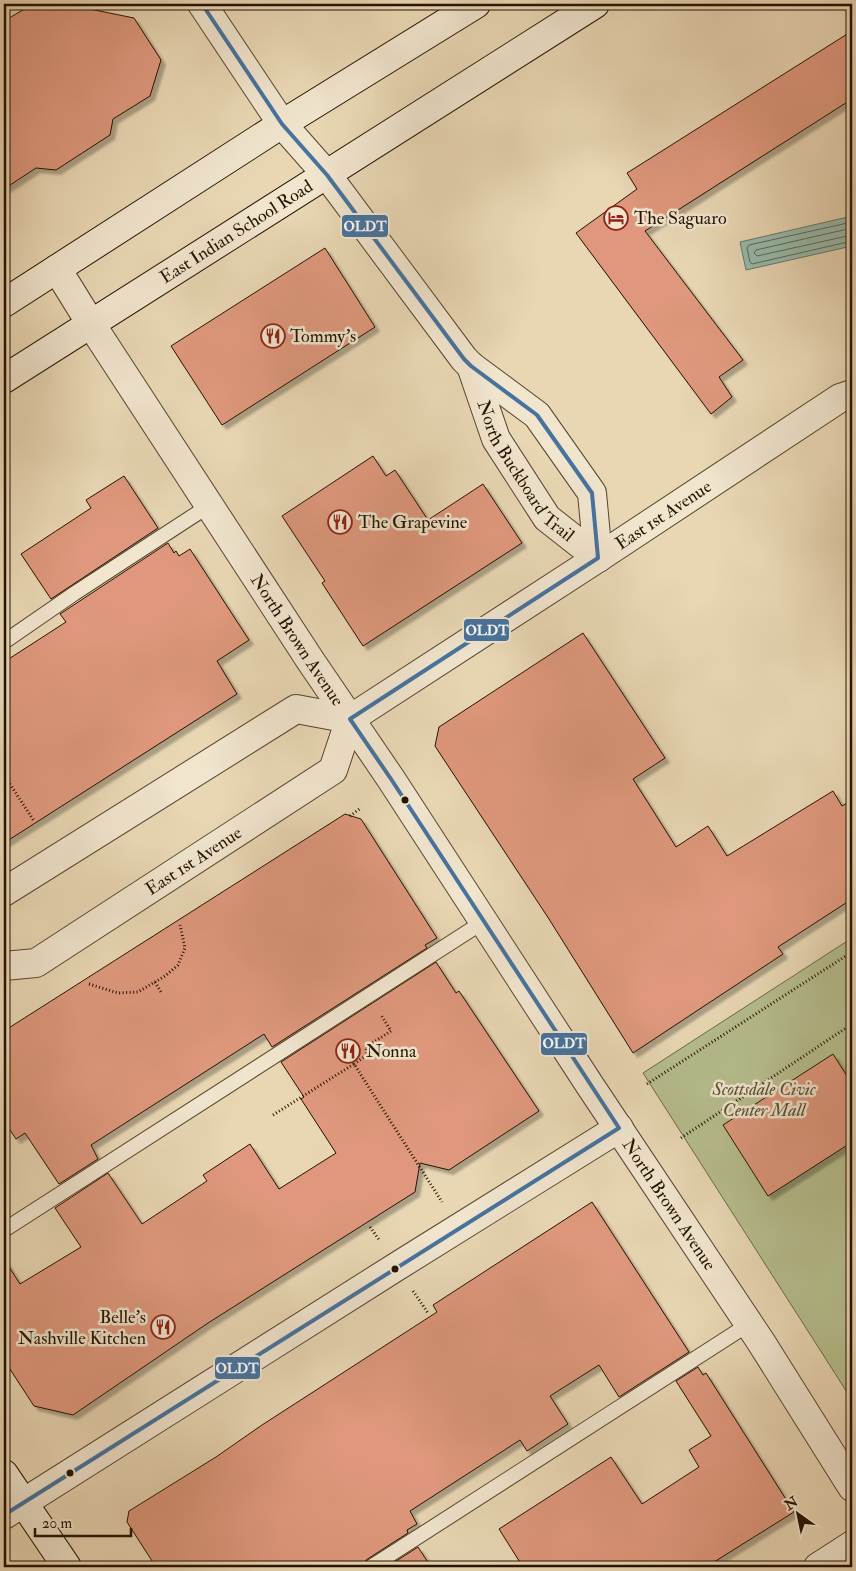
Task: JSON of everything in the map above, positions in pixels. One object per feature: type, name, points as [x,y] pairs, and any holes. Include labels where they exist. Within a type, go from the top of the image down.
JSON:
[{"type":"street","name":"North Buckboard Trail","points":[[202,4],[282,124],[327,175],[471,366],[537,415],[592,493],[598,558]]},
{"type":"street","points":[[4,303],[282,124],[476,4]]},
{"type":"street","name":"East Indian School Road","points":[[4,379],[595,4]]},
{"type":"street","name":"North Brown Avenue","points":[[57,269],[91,324],[748,1324],[852,1488]]},
{"type":"street","name":"North Buckboard Trail","points":[[471,366],[496,439],[547,518],[598,558]]},
{"type":"street","name":"East 1st Avenue","points":[[4,966],[36,963],[334,770],[350,719],[840,398],[852,394]]},
{"type":"street","points":[[4,892],[296,709],[350,719]]},
{"type":"street","points":[[14,1509],[619,1128]]},
{"type":"street","points":[[4,1474],[14,1509],[67,1567]]},
{"type":"street","points":[[818,1567],[852,1545]]},
{"type":"lane","points":[[4,642],[210,505]]},
{"type":"lane","points":[[4,1230],[483,922]]},
{"type":"lane","points":[[372,1567],[748,1324]]},
{"type":"path","points":[[4,775],[34,821]]},
{"type":"path","points":[[350,816],[361,808]]},
{"type":"path","points":[[89,984],[118,993],[138,992],[165,976],[178,965],[185,948],[180,925]]},
{"type":"path","points":[[647,1084],[852,952]]},
{"type":"path","points":[[848,956],[852,963]]},
{"type":"path","points":[[155,982],[162,992]]},
{"type":"path","points":[[273,1114],[367,1055],[366,1047],[391,1031],[369,995]]},
{"type":"path","points":[[681,1138],[852,1024]]},
{"type":"path","points":[[354,1064],[458,1228]]},
{"type":"path","points":[[370,1227],[383,1247]]},
{"type":"path","points":[[412,1290],[428,1313]]},
{"type":"green space","name":"Scottsdale Civic Center Mall","points":[[852,938],[852,1400],[643,1073]]},
{"type":"water","points":[[852,216],[852,246],[746,270],[740,242]]},
{"type":"building","points":[[33,4],[65,4],[134,18],[161,60],[150,96],[113,119],[110,135],[56,170],[36,168],[4,189],[4,21]]},
{"type":"building","name":"The Saguaro","points":[[852,31],[852,99],[645,231],[743,360],[719,377],[732,397],[711,414],[576,233],[637,189],[627,173]]},
{"type":"building","name":"Tommy’s","points":[[325,248],[375,327],[222,425],[171,346]]},
{"type":"building","points":[[373,456],[386,476],[395,470],[428,520],[483,484],[522,543],[363,646],[322,583],[325,581],[282,516]]},
{"type":"building","points":[[124,476],[158,528],[51,599],[21,554],[91,508],[86,500]]},
{"type":"building","points":[[168,543],[174,553],[176,551],[179,556],[190,549],[249,640],[217,661],[237,694],[4,843],[4,662],[66,622],[60,614]]},
{"type":"building","points":[[583,633],[665,758],[633,779],[676,847],[708,826],[727,856],[833,791],[842,806],[852,800],[852,899],[778,947],[783,954],[633,1053],[549,919],[435,746],[439,727]]},
{"type":"building","points":[[345,814],[361,819],[437,938],[425,945],[427,948],[272,1047],[264,1034],[91,1145],[98,1159],[59,1184],[25,1133],[16,1139],[4,1121],[4,1031]]},
{"type":"building","points":[[436,962],[456,993],[459,991],[539,1111],[449,1170],[420,1163],[415,1192],[208,1323],[73,1415],[34,1406],[4,1360],[4,1259],[20,1284],[81,1247],[55,1208],[108,1173],[142,1224],[207,1181],[203,1175],[250,1144],[279,1189],[336,1153],[301,1099],[304,1097],[281,1062]]},
{"type":"building","points":[[833,1054],[852,1084],[852,1142],[768,1196],[723,1125]]},
{"type":"building","points":[[592,1202],[689,1352],[619,1397],[599,1365],[550,1396],[568,1424],[527,1451],[520,1440],[410,1511],[417,1524],[407,1530],[408,1533],[366,1560],[362,1567],[156,1567],[127,1522],[129,1511],[216,1457],[262,1425],[437,1312],[433,1305]]},
{"type":"building","points":[[698,1367],[703,1375],[706,1373],[794,1512],[706,1567],[523,1567],[499,1529],[611,1457],[642,1504],[699,1467],[689,1450],[711,1436],[676,1381]]},
{"type":"building","points":[[418,1547],[431,1567],[387,1567]]},
{"type":"transit line","name":"OLDT","points":[[4,1515],[619,1128],[350,719],[598,558],[592,493],[537,415],[464,359],[327,175],[282,124],[202,4]]},
{"type":"place","name":"The Saguaro","points":[[616,218]]},
{"type":"place","name":"Tommy’s","points":[[273,336]]},
{"type":"place","name":"The Grapevine","points":[[340,522]]},
{"type":"place","name":"Nonna","points":[[348,1051]]},
{"type":"place","name":"Belle's Nashville Kitchen","points":[[163,1327]]}]
